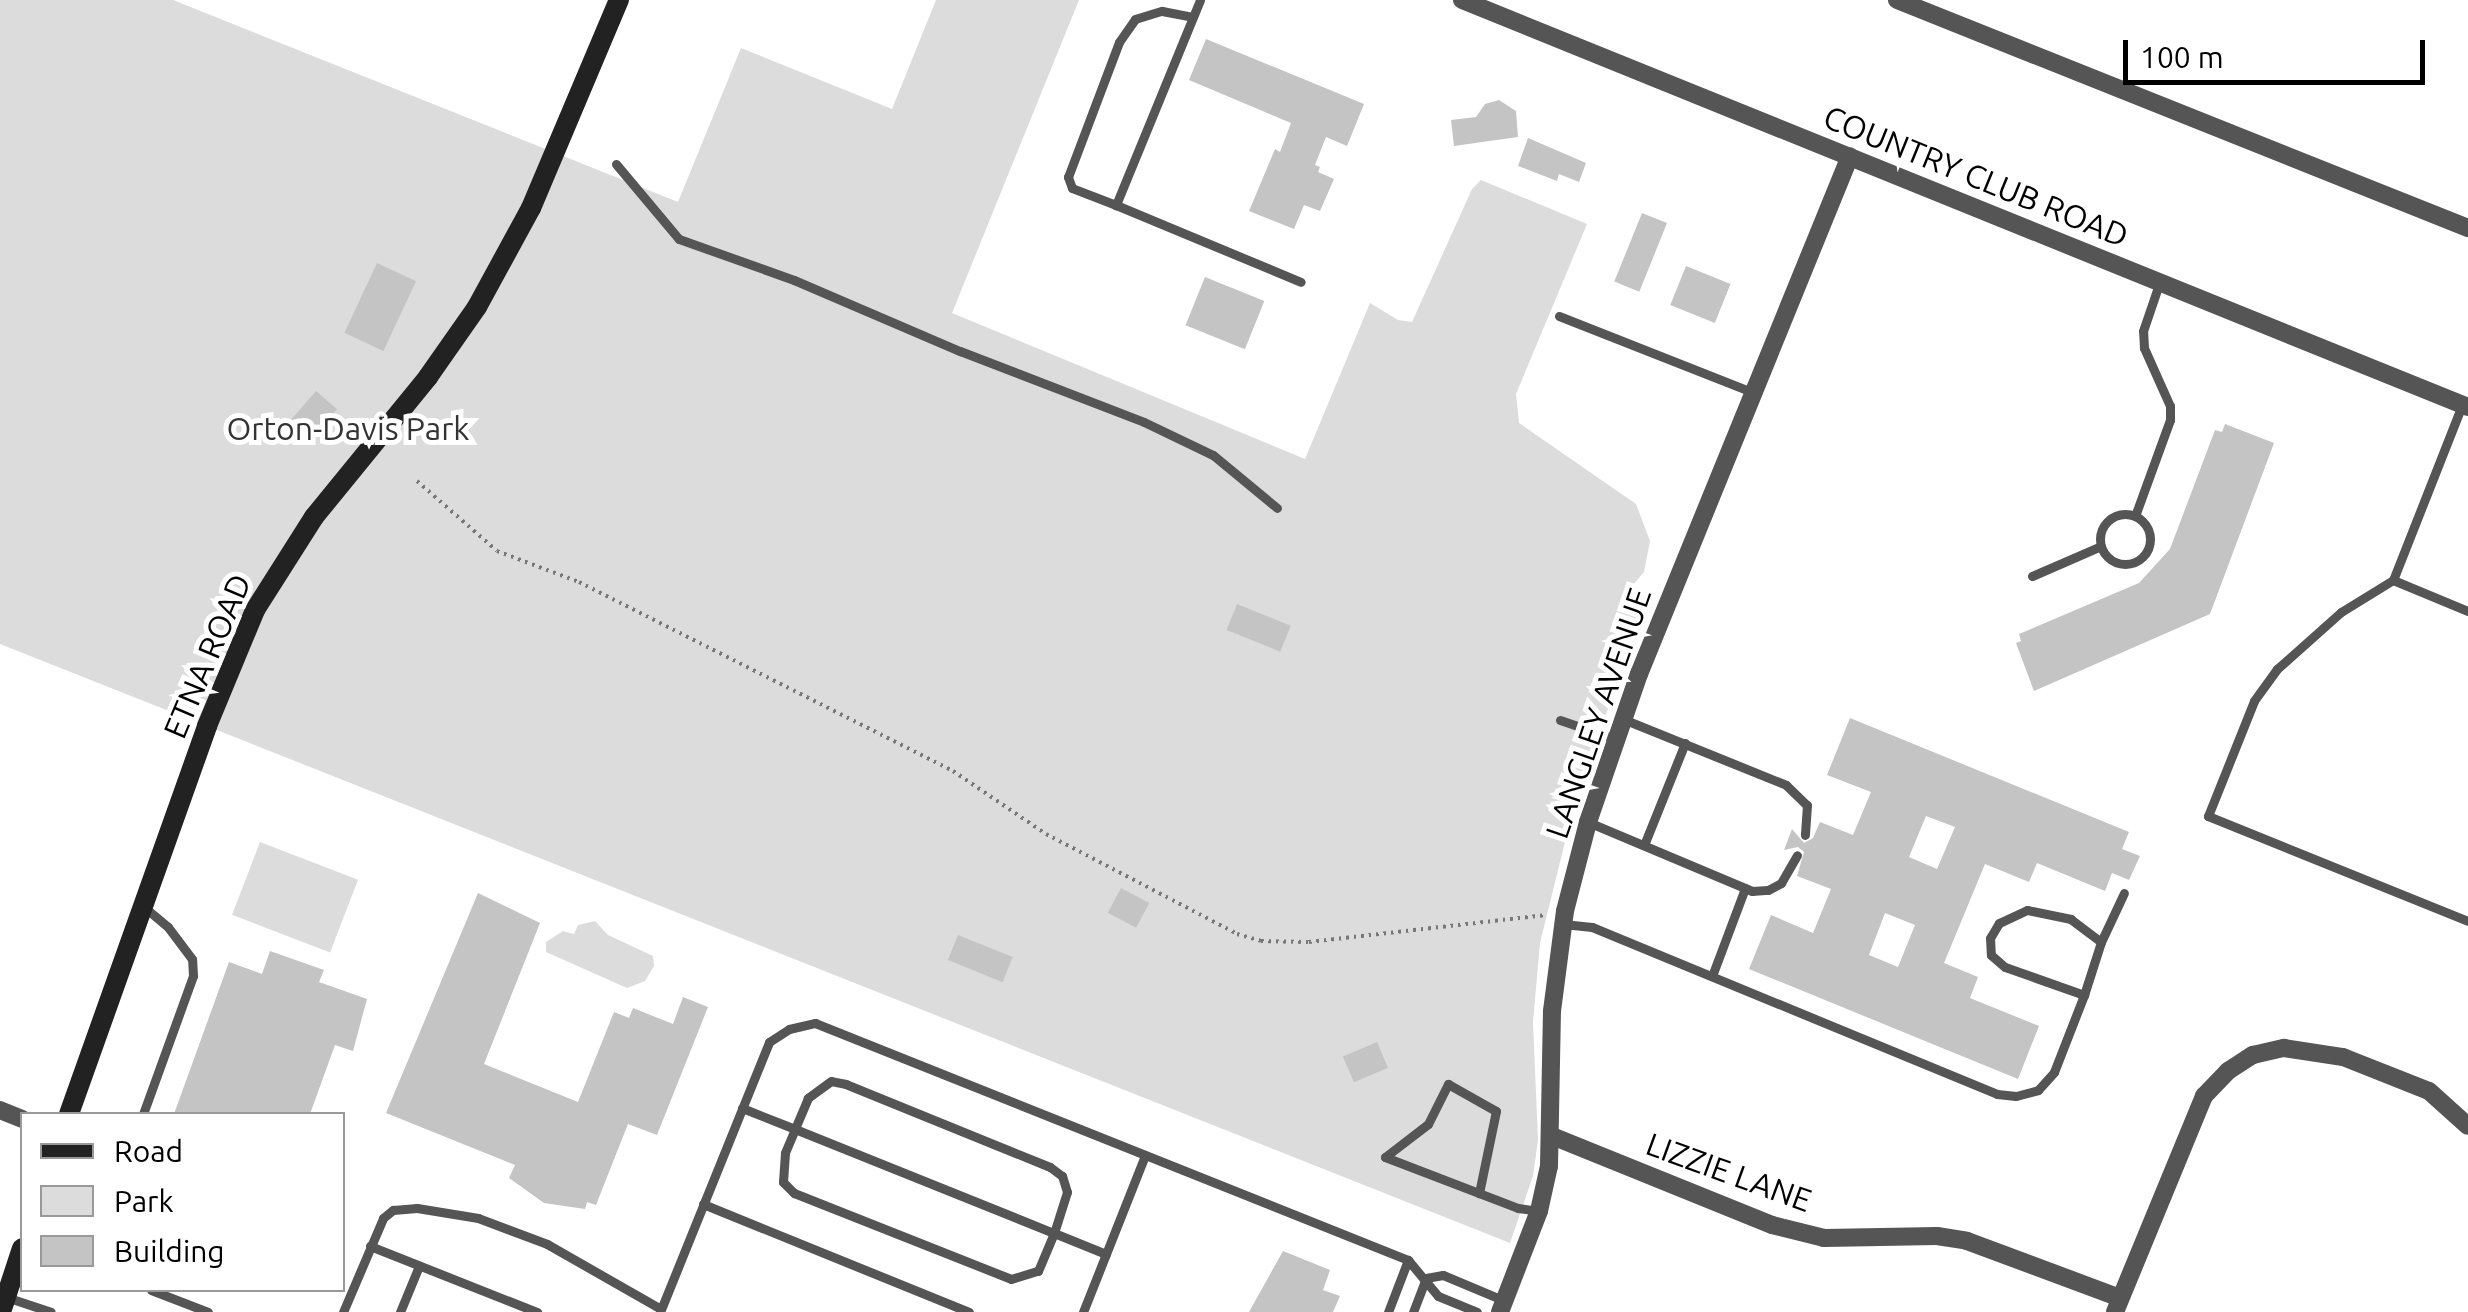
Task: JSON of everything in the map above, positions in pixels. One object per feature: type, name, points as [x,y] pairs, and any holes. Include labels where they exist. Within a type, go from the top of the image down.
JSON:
[{"type":"street","name":"ETNA ROAD","points":[[70,1112],[207,726],[255,610],[314,517],[428,378],[477,307],[531,208],[618,0]]},
{"type":"street","name":"COUNTRY CLUB ROAD","points":[[1462,0],[2465,406]]},
{"type":"street","points":[[1897,0],[2468,228]]},
{"type":"street","name":"LANGLEY AVENUE","points":[[1502,1306],[1539,1211],[1552,1136],[1552,1010],[1564,917],[1588,822],[1623,719],[1850,156]]},
{"type":"street","points":[[2118,1305],[2204,1096],[2228,1072],[2253,1056],[2284,1048],[2343,1056],[2430,1091],[2468,1126]]},
{"type":"street","name":"LIZZIE LANE","points":[[1552,1136],[1772,1225],[1824,1238],[1937,1236],[1967,1241],[2118,1305]]},
{"type":"street","points":[[4,1304],[20,1254]]},
{"type":"lane","points":[[1116,204],[1200,0]]},
{"type":"lane","points":[[1192,17],[1162,11],[1135,19],[1118,42],[1068,177],[1072,188],[1301,282]]},
{"type":"lane","points":[[616,164],[679,239],[794,280],[960,351],[1144,422],[1214,455],[1276,508]]},
{"type":"lane","points":[[2135,516],[2170,420],[2170,406],[2144,348],[2143,330],[2160,282]]},
{"type":"lane","points":[[1559,316],[1752,392]]},
{"type":"lane","points":[[2465,406],[2393,580],[2341,612],[2277,669],[2254,702],[2208,816],[2468,922]]},
{"type":"lane","points":[[2121,514],[2144,522],[2151,538],[2140,560],[2117,563],[2101,546],[2106,523],[2121,514]]},
{"type":"lane","points":[[2032,576],[2101,546]]},
{"type":"lane","points":[[2393,580],[2468,611]]},
{"type":"lane","points":[[1623,719],[1800,794],[1810,818],[1805,835]]},
{"type":"lane","points":[[1560,720],[1616,739]]},
{"type":"lane","points":[[1644,846],[1684,743]]},
{"type":"lane","points":[[1588,822],[1745,888],[1768,890],[1781,883],[1797,855]]},
{"type":"lane","points":[[1712,976],[1745,888]]},
{"type":"lane","points":[[1564,917],[1996,1094],[2016,1096],[2038,1090],[2054,1072],[2101,942],[2124,893]]},
{"type":"lane","points":[[143,1112],[194,976],[192,959],[168,927],[144,908]]},
{"type":"lane","points":[[2084,995],[2006,967],[1991,954],[1990,938],[1998,923],[2027,910],[2070,919],[2101,942]]},
{"type":"lane","points":[[343,1312],[383,1218],[393,1210],[418,1208],[478,1218],[546,1244],[660,1311],[769,1042],[789,1029],[815,1022],[1144,1158],[1408,1260],[1438,1296],[1478,1312]]},
{"type":"lane","points":[[831,1081],[1050,1167],[1062,1176],[1067,1192],[1054,1233],[1038,1271],[1012,1279],[794,1193],[783,1182],[785,1152],[808,1098],[831,1081]]},
{"type":"lane","points":[[1479,1193],[1496,1110],[1448,1084],[1428,1124],[1386,1157],[1479,1193],[1539,1211]]},
{"type":"lane","points":[[742,1108],[1106,1254]]},
{"type":"lane","points":[[1083,1312],[1144,1158]]},
{"type":"lane","points":[[704,1204],[969,1312]]},
{"type":"lane","points":[[370,1246],[536,1312]]},
{"type":"lane","points":[[1388,1312],[1408,1260]]},
{"type":"lane","points":[[400,1312],[419,1266]]},
{"type":"lane","points":[[1426,1278],[1443,1274],[1502,1306]]},
{"type":"lane","points":[[1413,1312],[1426,1278]]},
{"type":"lane","points":[[156,1292],[208,1312]]},
{"type":"lane","points":[[4,1304],[51,1312]]},
{"type":"path","points":[[417,482],[497,551],[579,582],[954,771],[1046,834],[1238,934],[1260,940],[1309,942],[1564,917]]},
{"type":"green space","name":"Orton-Davis Park","points":[[0,0],[173,0],[678,202],[741,48],[892,109],[936,0],[1079,0],[952,313],[1305,459],[1370,303],[1398,320],[1412,322],[1472,189],[1481,180],[1587,224],[1516,394],[1519,423],[1636,504],[1650,541],[1644,572],[1628,591],[1650,601],[1580,781],[1540,943],[1533,1022],[1538,1140],[1533,1176],[1510,1243],[0,644]]},
{"type":"green space","points":[[260,842],[358,880],[330,952],[232,915]]},
{"type":"green space","points":[[595,921],[608,935],[653,956],[654,966],[645,981],[627,988],[546,952],[546,942],[563,931],[574,934],[578,925]]},
{"type":"building","points":[[1206,39],[1364,104],[1347,146],[1326,137],[1315,165],[1320,167],[1318,172],[1334,179],[1320,211],[1304,205],[1294,229],[1249,211],[1275,149],[1280,152],[1291,123],[1189,80]]},
{"type":"building","points":[[1499,100],[1516,111],[1518,137],[1454,146],[1451,120],[1476,117],[1485,104]]},
{"type":"building","points":[[1528,138],[1586,163],[1579,182],[1559,174],[1557,181],[1518,166]]},
{"type":"building","points":[[1642,213],[1667,223],[1639,292],[1614,282]]},
{"type":"building","points":[[377,263],[416,281],[383,351],[344,333]]},
{"type":"building","points":[[1686,266],[1731,284],[1715,323],[1670,305]]},
{"type":"building","points":[[1205,277],[1264,301],[1245,349],[1186,325]]},
{"type":"building","points":[[316,391],[337,409],[312,439],[290,420]]},
{"type":"building","points":[[2225,424],[2274,443],[2210,614],[2034,691],[2016,643],[2021,641],[2019,634],[2139,583],[2170,549],[2215,430],[2222,432]]},
{"type":"building","points":[[1237,604],[1291,626],[1280,652],[1227,630]]},
{"type":"building","points":[[1850,718],[2129,832],[2122,849],[2140,856],[2129,880],[2112,873],[2105,891],[2037,863],[2029,882],[1985,864],[1944,963],[1978,977],[1970,998],[2039,1026],[2018,1079],[1749,969],[1771,915],[1813,933],[1831,889],[1797,876],[1804,852],[1798,847],[1784,850],[1792,829],[1804,843],[1813,838],[1820,822],[1853,835],[1871,792],[1827,775]],"holes":[[[1926,816],[1955,827],[1937,869],[1909,857]],[[1885,913],[1915,925],[1898,967],[1869,955]]]},
{"type":"building","points":[[1121,888],[1149,903],[1136,928],[1108,913]]},
{"type":"building","points":[[478,893],[540,923],[484,1064],[578,1102],[614,1012],[629,1018],[633,1008],[673,1024],[683,997],[708,1007],[657,1135],[628,1124],[596,1205],[587,1202],[585,1209],[544,1203],[509,1178],[515,1165],[386,1113]]},
{"type":"building","points":[[958,935],[1013,957],[1003,982],[948,960]]},
{"type":"building","points":[[270,951],[324,970],[319,982],[367,999],[353,1051],[335,1045],[311,1112],[175,1112],[229,962],[262,974]]},
{"type":"building","points":[[1377,1042],[1388,1068],[1354,1082],[1343,1056]]},
{"type":"building","points":[[1283,1251],[1330,1270],[1323,1290],[1340,1296],[1333,1312],[1249,1312]]}]
